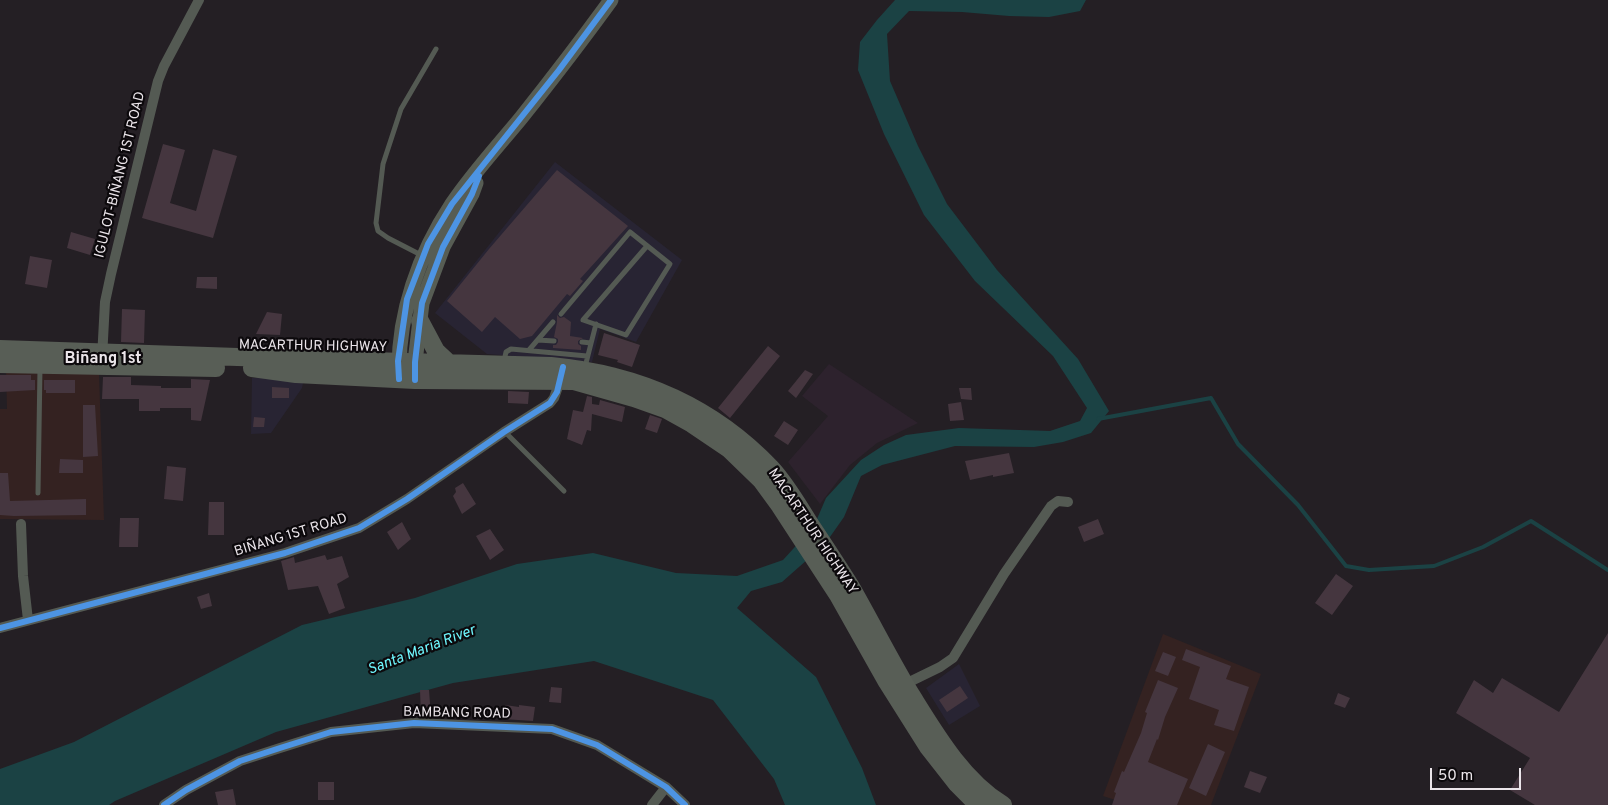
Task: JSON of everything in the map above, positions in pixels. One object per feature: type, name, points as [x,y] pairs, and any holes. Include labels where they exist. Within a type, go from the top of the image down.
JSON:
[{"type":"highway","points":[[420,321],[436,351],[450,364]]},
{"type":"highway","name":"MACARTHUR HIGHWAY","points":[[0,349],[102,359],[407,371],[562,374],[585,370],[639,384],[668,394],[698,409],[736,435],[772,469],[786,502],[834,575],[899,688],[928,747],[961,788],[978,805]]},
{"type":"highway","name":"MACARTHUR HIGHWAY","points":[[0,364],[40,365],[102,359]]},
{"type":"highway","name":"MACARTHUR HIGHWAY","points":[[407,371],[450,364],[503,372]]},
{"type":"highway","name":"MACARTHUR HIGHWAY","points":[[899,688],[967,774],[1003,805]]},
{"type":"main road","points":[[407,371],[407,299],[428,244],[452,204],[559,70],[611,0]]},
{"type":"main road","points":[[407,371],[420,321],[422,303],[443,247],[472,194],[483,165]]},
{"type":"street","name":"IGULOT-BIÑANG 1ST ROAD","points":[[102,359],[106,302],[111,274],[158,82],[164,66],[199,0]]},
{"type":"street","name":"BIÑANG 1ST ROAD","points":[[0,628],[285,553],[359,528],[407,499],[504,432],[550,403],[554,398],[562,374]]},
{"type":"street","points":[[899,688],[940,667],[953,658],[1004,574],[1050,506],[1058,500],[1068,502]]},
{"type":"street","points":[[21,524],[28,620]]},
{"type":"street","name":"BAMBANG ROAD","points":[[164,805],[186,790],[240,762],[272,751],[332,732],[414,723],[552,729],[597,745],[666,787],[685,805]]},
{"type":"street","points":[[652,805],[666,787]]},
{"type":"lane","points":[[424,256],[388,238],[378,231],[376,223],[383,164],[401,109],[436,49]]},
{"type":"lane","points":[[561,314],[630,232],[670,264],[626,335],[583,320],[647,246]]},
{"type":"lane","points":[[529,350],[553,322]]},
{"type":"lane","points":[[503,372],[506,352],[511,349],[529,350],[585,370],[596,324]]},
{"type":"lane","points":[[538,340],[554,341]]},
{"type":"lane","points":[[582,342],[591,343]]},
{"type":"lane","points":[[38,493],[40,365]]},
{"type":"lane","points":[[504,432],[564,491]]},
{"type":"shaded area","points":[[555,162],[682,260],[636,342],[600,329],[592,362],[487,354],[435,313]]},
{"type":"shaded area","points":[[829,364],[918,423],[877,443],[850,465],[820,504],[788,462],[828,416],[802,396]]},
{"type":"shaded area","points":[[6,369],[99,374],[104,520],[0,519],[0,409],[7,409]]},
{"type":"shaded area","points":[[252,378],[304,378],[302,388],[271,433],[251,434]]},
{"type":"shaded area","points":[[1163,634],[1261,674],[1211,805],[1131,805],[1103,796]]},
{"type":"shaded area","points":[[959,664],[980,706],[949,725],[926,688]]},
{"type":"water","name":"Santa Maria River","points":[[895,0],[1086,0],[1080,11],[1049,17],[909,11],[887,34],[890,81],[918,146],[947,204],[997,270],[1078,359],[1109,411],[1091,433],[1063,442],[1034,447],[955,446],[882,465],[861,476],[844,517],[825,544],[782,582],[751,591],[737,608],[816,677],[862,768],[876,805],[785,805],[774,779],[713,700],[594,661],[453,683],[276,732],[109,805],[0,805],[0,769],[74,742],[302,625],[415,598],[517,564],[593,553],[676,573],[737,576],[783,560],[814,526],[826,498],[861,460],[884,445],[906,435],[959,428],[1050,431],[1080,421],[1087,408],[1053,356],[975,281],[924,215],[884,134],[858,70],[860,42]]},
{"type":"building","points":[[163,144],[185,150],[170,203],[196,211],[213,149],[237,156],[213,238],[142,218]]},
{"type":"building","points":[[557,170],[628,226],[580,279],[583,281],[570,296],[567,294],[532,336],[520,339],[495,317],[482,332],[447,301]]},
{"type":"building","points":[[71,232],[95,239],[90,255],[67,248]]},
{"type":"building","points":[[30,256],[52,260],[47,288],[25,284]]},
{"type":"building","points":[[197,277],[217,277],[217,289],[196,288]]},
{"type":"building","points":[[122,309],[145,310],[144,343],[121,342]]},
{"type":"building","points":[[267,312],[282,314],[280,335],[256,334]]},
{"type":"building","points":[[557,315],[571,322],[570,336],[583,338],[578,341],[581,350],[553,348],[553,345],[556,345],[558,342],[558,339],[554,337]]},
{"type":"building","points":[[604,333],[640,345],[632,367],[617,362],[618,360],[598,355]]},
{"type":"building","points":[[768,346],[780,356],[730,418],[718,408]]},
{"type":"building","points":[[805,370],[813,374],[796,398],[788,391]]},
{"type":"building","points":[[0,375],[31,375],[31,380],[35,380],[35,390],[0,392]]},
{"type":"building","points":[[103,377],[131,377],[131,385],[161,386],[161,388],[191,388],[191,379],[210,380],[201,421],[191,420],[191,408],[160,408],[160,411],[139,411],[139,399],[102,399]]},
{"type":"building","points":[[44,380],[75,380],[75,393],[46,393],[46,390],[44,390]]},
{"type":"building","points":[[272,387],[289,388],[289,398],[272,398]]},
{"type":"building","points":[[959,388],[971,388],[972,400],[961,399]]},
{"type":"building","points":[[508,391],[529,392],[528,404],[508,403]]},
{"type":"building","points":[[587,396],[592,397],[592,404],[599,405],[600,400],[625,407],[622,422],[592,414],[591,431],[587,430],[582,445],[567,439],[573,410],[583,412]]},
{"type":"building","points":[[961,402],[964,420],[950,421],[948,404]]},
{"type":"building","points":[[83,405],[95,405],[98,456],[83,457]]},
{"type":"building","points":[[650,415],[662,419],[657,433],[645,429]]},
{"type":"building","points":[[254,417],[265,418],[264,427],[253,427]]},
{"type":"building","points":[[784,421],[798,430],[788,445],[774,436]]},
{"type":"building","points":[[1009,453],[1014,473],[970,480],[965,461]]},
{"type":"building","points":[[60,459],[83,460],[83,473],[59,473]]},
{"type":"building","points":[[167,466],[186,468],[183,501],[164,499]]},
{"type":"building","points":[[0,473],[8,473],[10,501],[86,499],[86,515],[0,515]]},
{"type":"building","points":[[463,483],[476,504],[462,514],[453,496],[456,492],[455,488]]},
{"type":"building","points":[[209,502],[224,502],[224,535],[208,535]]},
{"type":"building","points":[[120,518],[139,518],[138,547],[119,547]]},
{"type":"building","points":[[1098,519],[1104,534],[1084,542],[1078,527]]},
{"type":"building","points":[[402,522],[411,539],[398,550],[387,532]]},
{"type":"building","points":[[490,529],[504,550],[490,560],[476,536]]},
{"type":"building","points":[[325,555],[327,560],[342,556],[349,577],[337,584],[345,608],[329,614],[318,586],[288,590],[281,561],[294,557],[295,563]]},
{"type":"building","points":[[1336,574],[1353,586],[1332,615],[1315,603]]},
{"type":"building","points":[[209,593],[212,606],[201,609],[197,597]]},
{"type":"building","points":[[1608,633],[1608,805],[1535,805],[1510,790],[1530,758],[1456,713],[1474,680],[1493,693],[1502,678],[1559,712]]},
{"type":"building","points":[[1186,649],[1231,666],[1226,679],[1249,687],[1234,731],[1214,725],[1219,710],[1189,699],[1200,667],[1182,660]]},
{"type":"building","points":[[1163,652],[1176,657],[1168,676],[1155,671]]},
{"type":"building","points":[[1158,680],[1178,688],[1148,762],[1188,779],[1177,805],[1112,805],[1116,793],[1114,792],[1141,733],[1147,713],[1145,712]]},
{"type":"building","points":[[960,686],[968,698],[947,712],[939,700]]},
{"type":"building","points":[[551,687],[562,688],[561,703],[549,702]]},
{"type":"building","points":[[420,690],[429,690],[431,717],[421,716]]},
{"type":"building","points":[[1338,693],[1350,698],[1345,708],[1334,704]]},
{"type":"building","points":[[505,705],[535,707],[533,721],[503,719]]},
{"type":"building","points":[[1208,744],[1225,752],[1206,796],[1189,788]]},
{"type":"building","points":[[1250,771],[1267,777],[1260,793],[1244,787]]},
{"type":"building","points":[[318,782],[334,782],[334,800],[318,800]]},
{"type":"building","points":[[233,789],[236,805],[218,805],[215,792]]},
{"type":"waterway","points":[[1098,419],[1211,398],[1238,444],[1298,505],[1346,566],[1369,570],[1434,566],[1483,547],[1531,521],[1608,570]]},
{"type":"cycle path","points":[[399,379],[398,361],[407,299],[428,244],[452,204],[559,70],[611,0]]},
{"type":"cycle path","points":[[415,380],[415,362],[422,303],[443,247],[472,194],[479,176]]},
{"type":"cycle path","points":[[0,628],[285,553],[359,528],[407,499],[504,432],[550,403],[557,392],[563,367]]},
{"type":"cycle path","points":[[164,805],[186,790],[240,761],[331,732],[414,723],[552,729],[597,745],[666,787],[685,805]]},
{"type":"district","name":"Biñang 1st","points":[[103,360]]}]
